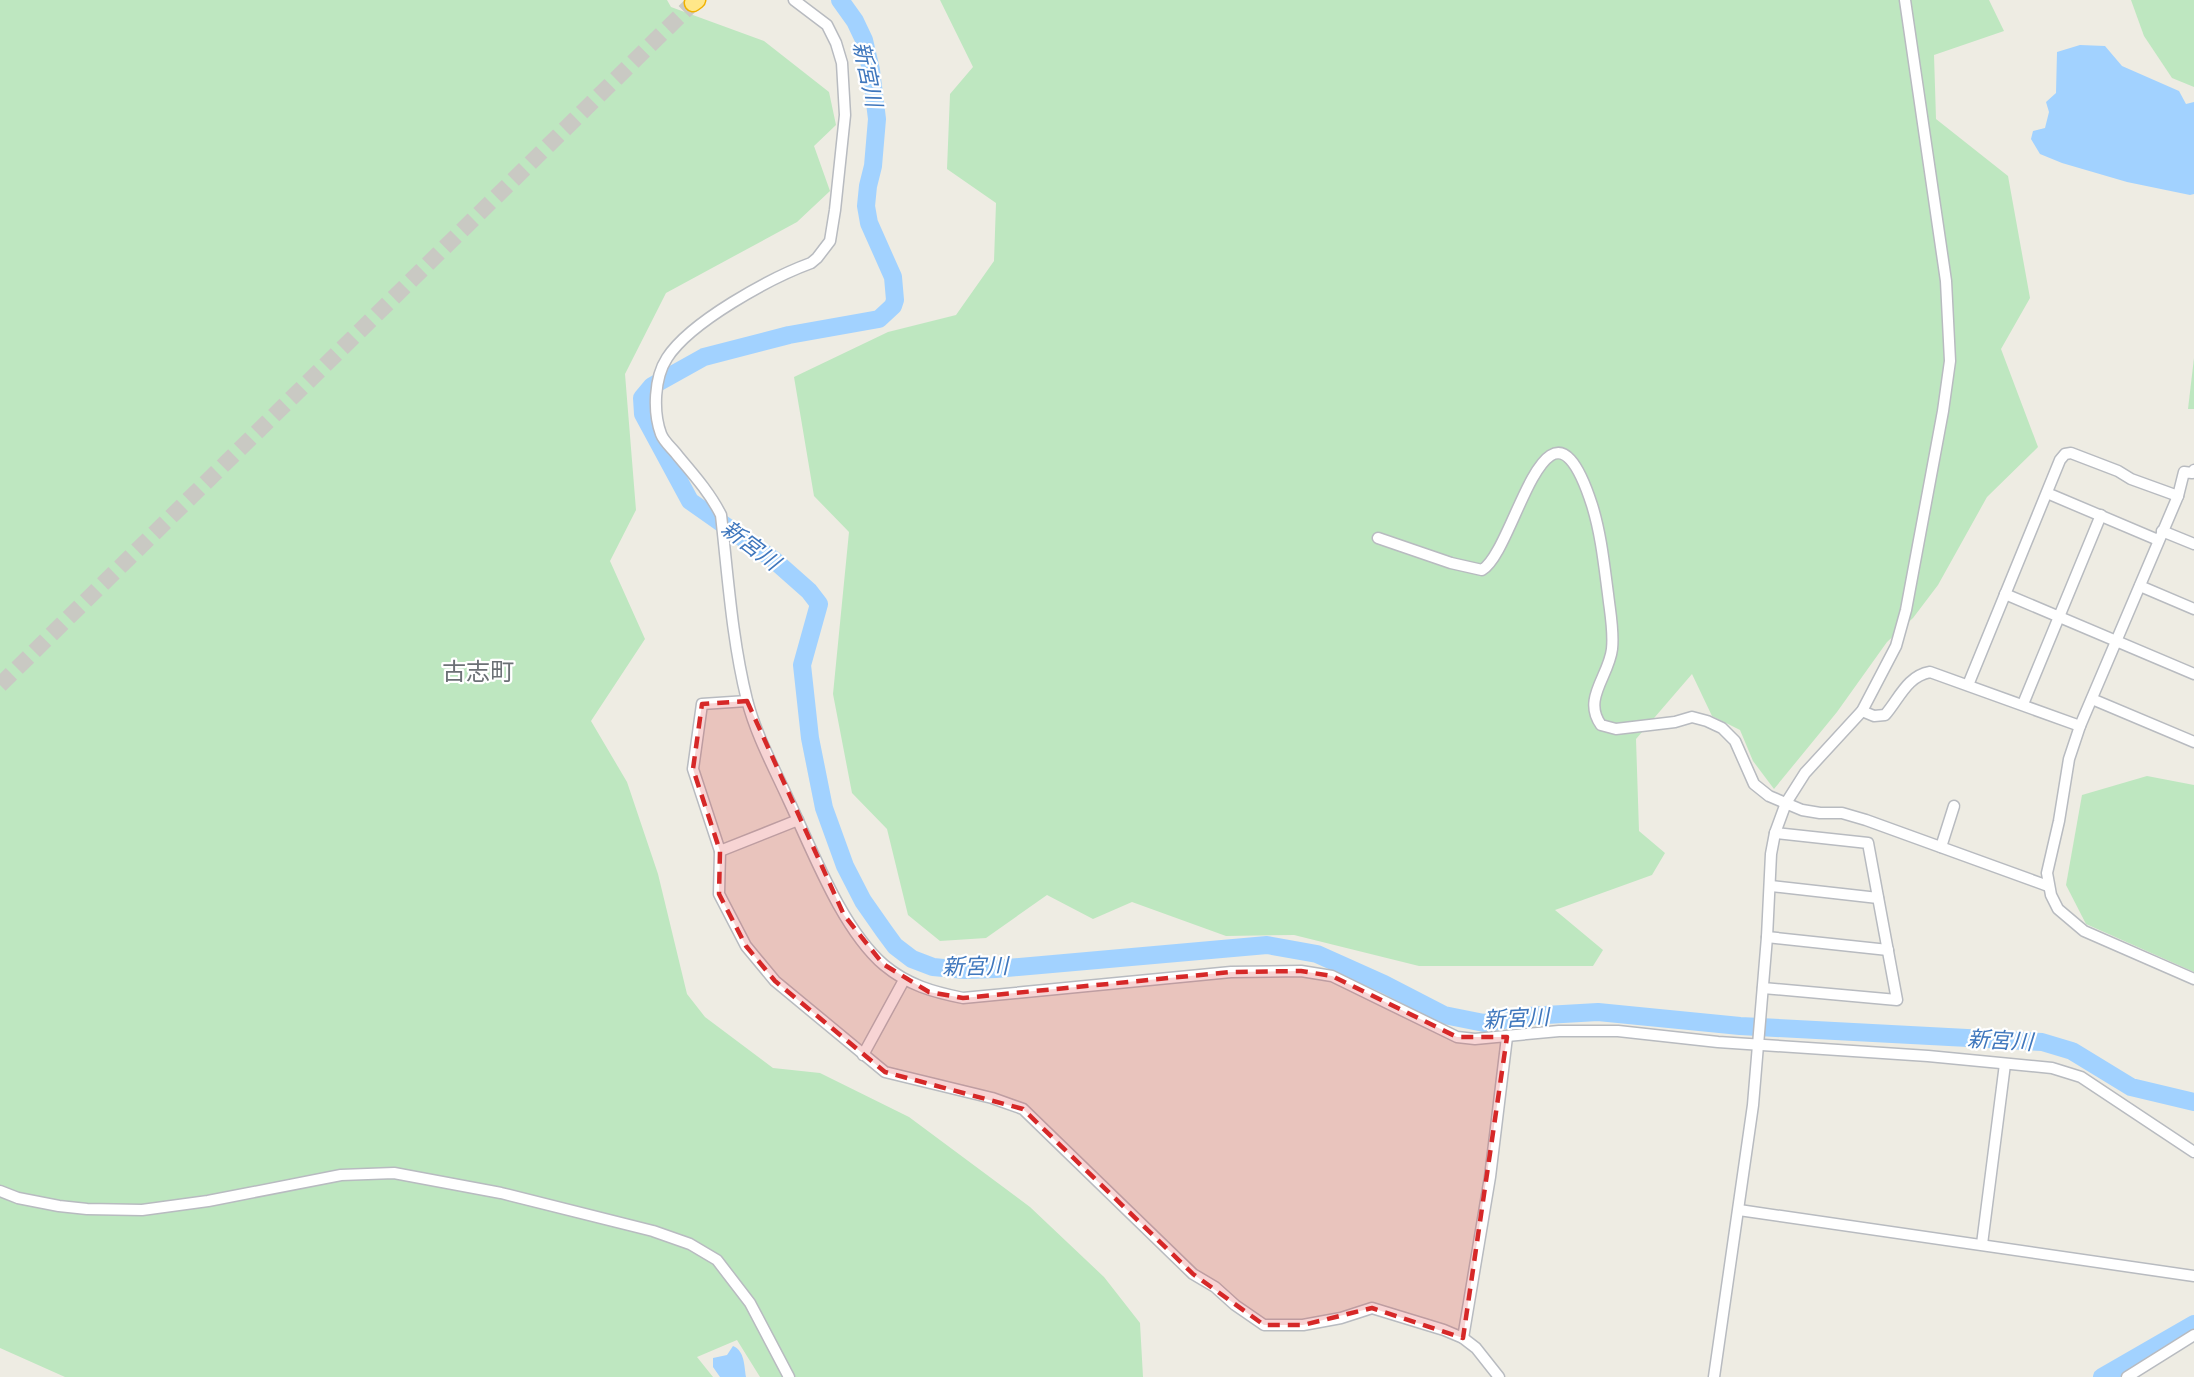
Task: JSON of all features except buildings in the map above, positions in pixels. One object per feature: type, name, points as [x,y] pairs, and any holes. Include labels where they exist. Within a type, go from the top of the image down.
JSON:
[{"type":"street","points":[[794,0],[827,25],[842,63],[845,115],[830,241],[811,263],[762,285],[680,341],[665,361],[655,399],[662,435],[714,500],[721,515],[736,644],[747,701],[760,738],[844,915],[864,944],[883,964],[904,980],[930,992],[963,998],[1231,972],[1301,971],[1332,976],[1456,1037],[1475,1039],[1559,1031],[1618,1030],[1718,1042],[1759,1039],[2052,1068],[2081,1077],[2194,1152]]},
{"type":"street","points":[[1714,1377],[1739,1210],[1759,1039],[1771,886],[1771,854],[1775,833],[1786,803],[1805,773],[1862,711],[1896,646],[1906,610],[1943,411],[1950,361],[1946,281],[1905,0]]},
{"type":"street","points":[[1378,538],[1451,563],[1482,570],[1487,567],[1505,537],[1531,479],[1545,460],[1555,453],[1564,454],[1569,457],[1587,494],[1599,534],[1611,621],[1612,650],[1608,666],[1596,693],[1593,708],[1595,717],[1601,725],[1616,729],[1675,722],[1692,717],[1707,721],[1722,728],[1735,741],[1754,784],[1769,796],[1802,810],[1842,813],[1858,818],[2048,886]]},
{"type":"street","points":[[1968,685],[2060,460],[2065,454],[2071,453],[2178,496]]},
{"type":"street","points":[[2194,470],[2192,473],[2184,472],[2178,496],[2080,726],[2068,759],[2059,821],[2047,873],[2048,886],[2058,909],[2084,931],[2194,979]]},
{"type":"street","points":[[2047,494],[2160,535],[2194,544]]},
{"type":"street","points":[[2023,704],[2102,515]]},
{"type":"street","points":[[2140,586],[2194,609]]},
{"type":"street","points":[[2005,594],[2194,674]]},
{"type":"street","points":[[1862,711],[1875,717],[1885,715],[1910,680],[1921,673],[1930,672],[2080,726]]},
{"type":"street","points":[[2092,699],[2194,742]]},
{"type":"street","points":[[747,701],[702,704],[693,769],[720,851],[719,894],[746,946],[775,981],[885,1072],[992,1098],[1023,1109],[1193,1274],[1215,1287],[1235,1305],[1264,1325],[1303,1324],[1341,1318],[1372,1308],[1463,1338],[1476,1348],[1499,1377]]},
{"type":"street","points":[[1941,847],[1954,806]]},
{"type":"street","points":[[720,851],[798,820]]},
{"type":"street","points":[[1763,988],[1897,1000],[1868,843],[1775,833]]},
{"type":"street","points":[[1771,886],[1878,898]]},
{"type":"street","points":[[1767,937],[1888,950]]},
{"type":"street","points":[[863,1055],[904,980]]},
{"type":"street","points":[[1463,1338],[1490,1177],[1507,1037]]},
{"type":"street","points":[[1982,1244],[2005,1064]]},
{"type":"street","points":[[0,1191],[18,1198],[59,1206],[142,1210],[208,1201],[341,1175],[393,1173],[501,1193],[653,1231],[690,1244],[717,1260],[750,1303],[789,1377]]},
{"type":"street","points":[[1739,1210],[2194,1276]]},
{"type":"street","points":[[2127,1377],[2194,1335]]},
{"type":"highlighted area","points":[[747,701],[844,915],[883,964],[929,992],[963,998],[1231,972],[1301,971],[1332,976],[1457,1037],[1507,1037],[1463,1338],[1372,1308],[1303,1325],[1264,1325],[1193,1274],[1023,1109],[885,1072],[775,981],[746,946],[719,894],[720,851],[693,769],[702,704]]},
{"type":"green space","points":[[0,0],[667,0],[671,7],[764,41],[829,92],[836,125],[814,146],[830,191],[797,222],[666,293],[625,374],[636,510],[610,561],[645,639],[591,721],[627,782],[658,874],[687,994],[705,1017],[773,1068],[820,1073],[909,1117],[1030,1207],[1104,1277],[1140,1323],[1143,1377],[760,1377],[737,1340],[697,1357],[713,1377],[65,1377],[0,1348]]},
{"type":"green space","points":[[940,0],[1989,0],[2004,31],[1934,55],[1936,119],[2008,176],[2030,298],[2001,349],[2038,447],[1987,497],[1938,585],[1913,618],[1887,642],[1837,712],[1774,789],[1753,761],[1740,730],[1712,716],[1692,674],[1636,739],[1639,831],[1665,853],[1652,875],[1555,910],[1603,950],[1593,966],[1419,966],[1294,935],[1226,936],[1132,902],[1093,919],[1047,895],[986,938],[940,941],[908,915],[887,829],[852,793],[833,694],[849,532],[814,496],[794,377],[888,332],[956,315],[994,261],[996,203],[947,169],[950,94],[973,67]]},
{"type":"green space","points":[[2131,0],[2194,0],[2194,87],[2172,78],[2144,36]]},
{"type":"green space","points":[[2194,358],[2194,409],[2188,409]]},
{"type":"green space","points":[[2147,776],[2194,785],[2194,972],[2086,924],[2066,885],[2082,795]]},
{"type":"water","points":[[2080,45],[2105,46],[2122,66],[2179,91],[2186,104],[2194,102],[2194,194],[2127,182],[2062,163],[2040,154],[2031,139],[2033,131],[2045,128],[2049,112],[2046,102],[2056,93],[2057,52]]},
{"type":"water","points":[[733,1346],[742,1355],[746,1377],[720,1377],[713,1367],[713,1358],[727,1355]]},
{"type":"waterway","name":"新宮川","points":[[840,0],[855,21],[864,40],[871,70],[877,119],[873,166],[866,206],[869,223],[893,277],[895,300],[893,306],[879,319],[789,335],[704,357],[652,386],[642,398],[643,414],[690,501],[774,560],[809,591],[819,604],[802,665],[810,738],[824,808],[845,866],[863,901],[895,946],[912,959],[933,967],[965,970],[1267,945],[1317,954],[1384,984],[1444,1015],[1484,1023],[1528,1016],[1598,1012],[1740,1026],[2042,1042],[2072,1051],[2131,1087],[2194,1102]]},
{"type":"waterway","points":[[2102,1377],[2194,1324]]},
{"type":"tunnel","points":[[0,685],[693,3]]},
{"type":"district","name":"古志町","points":[[478,671]]}]
